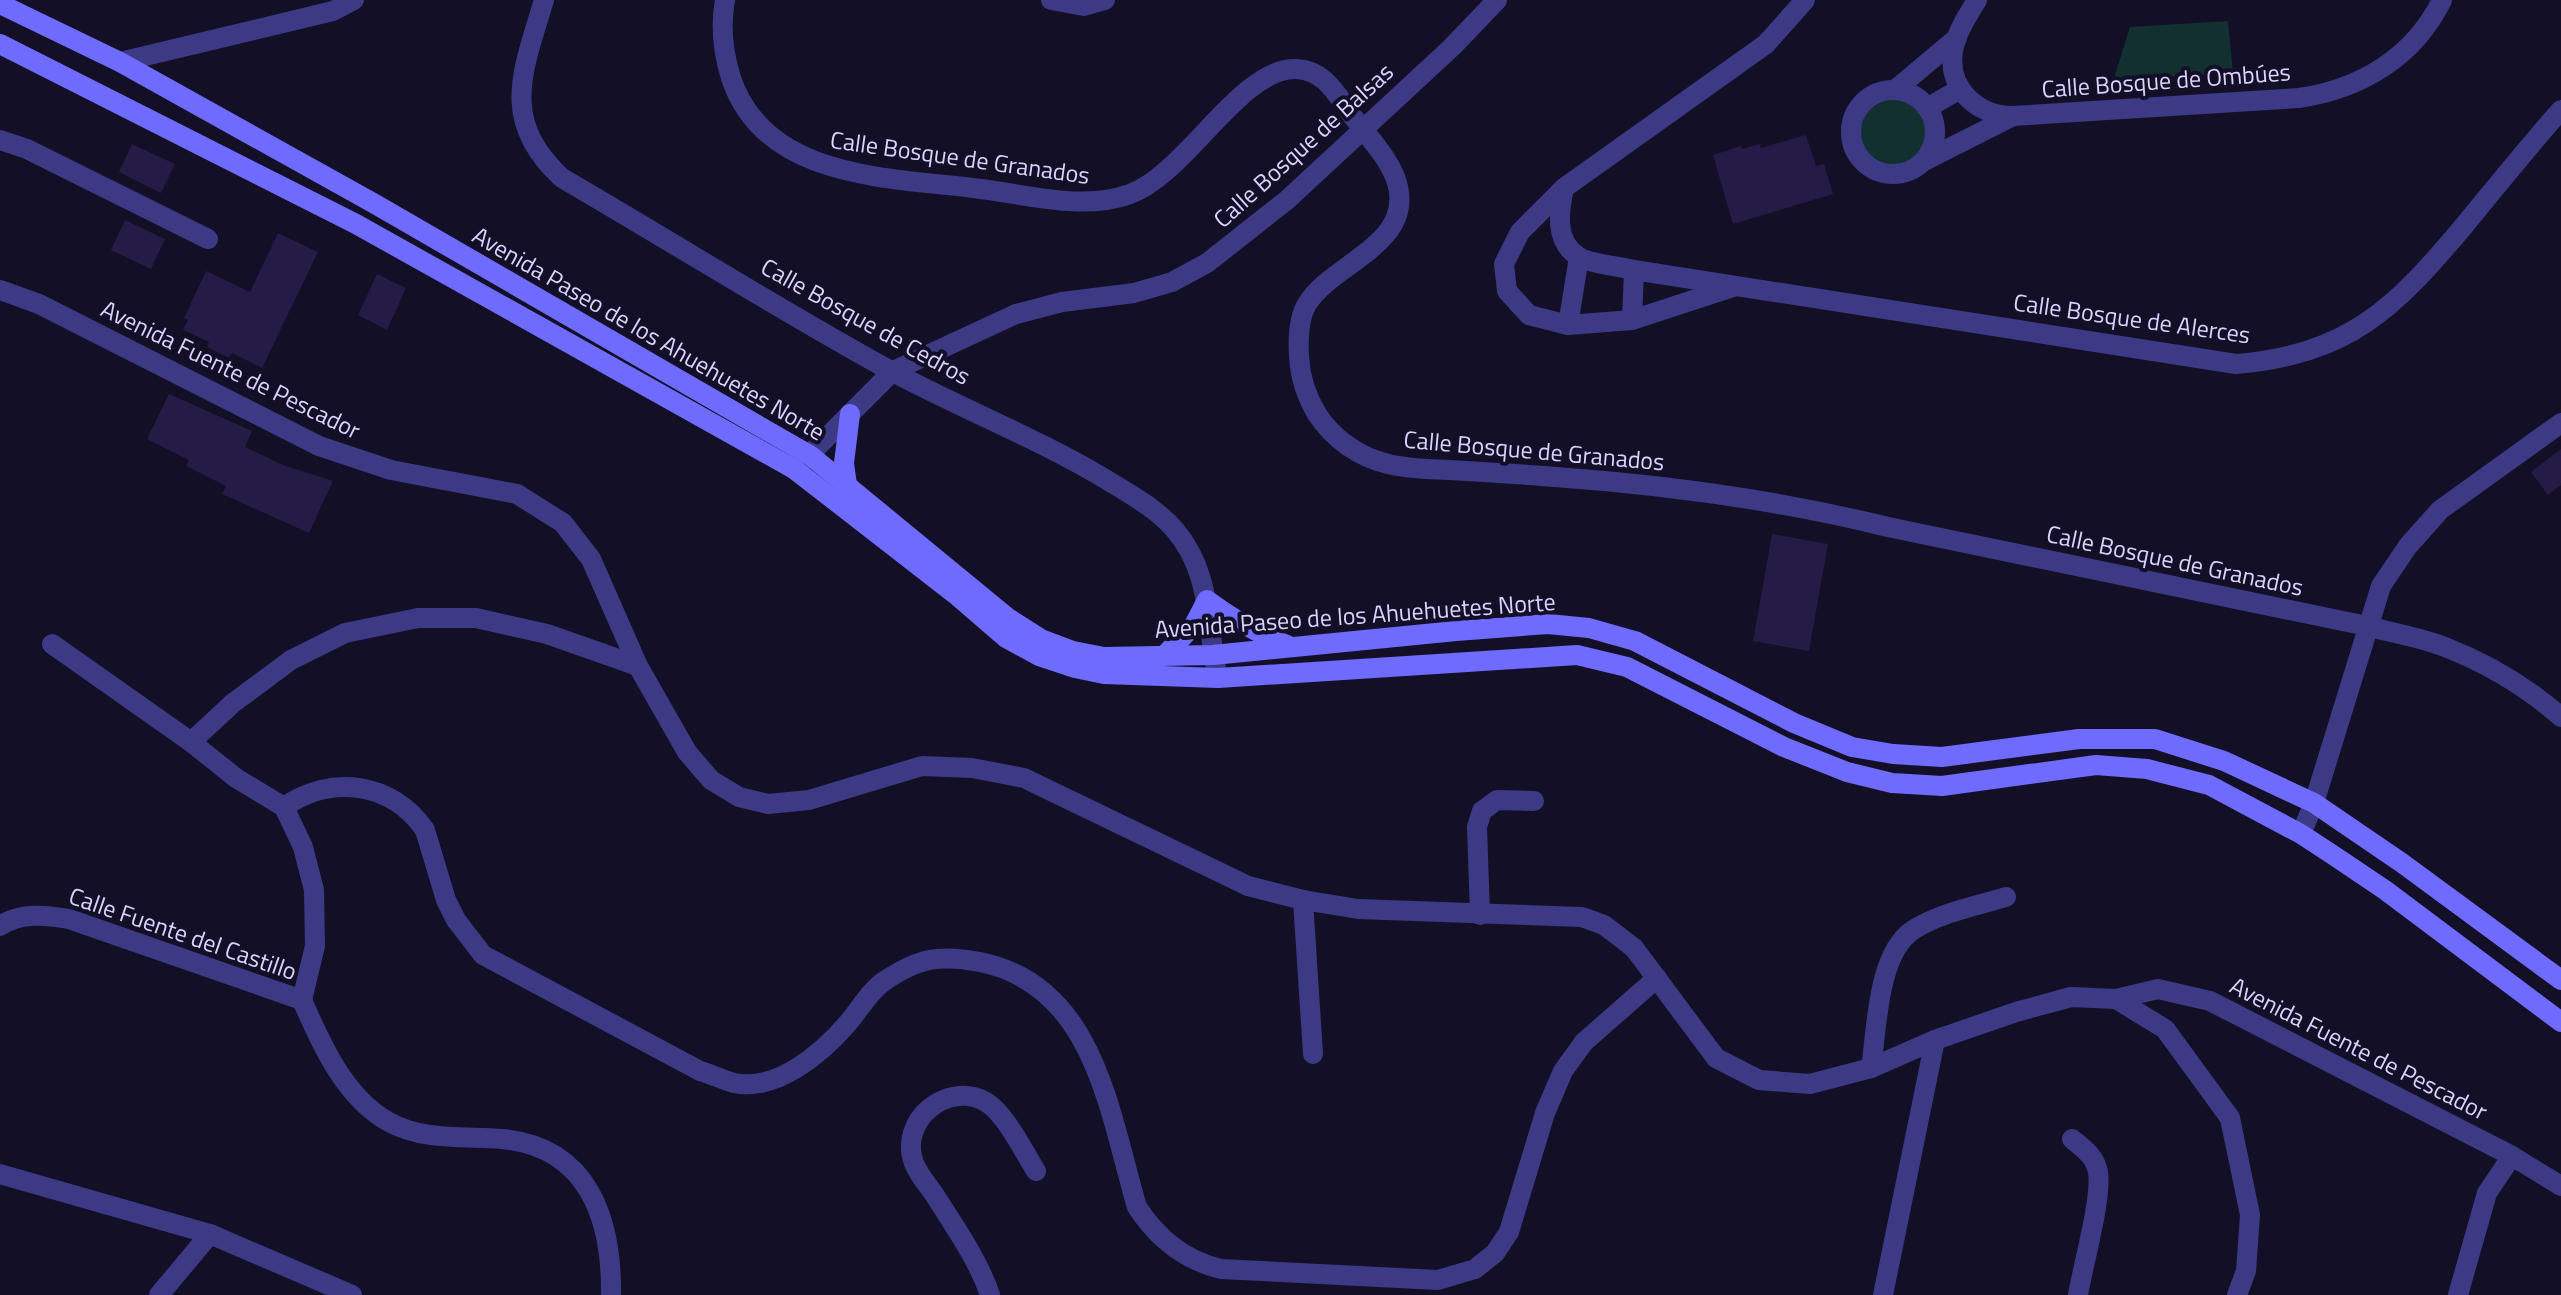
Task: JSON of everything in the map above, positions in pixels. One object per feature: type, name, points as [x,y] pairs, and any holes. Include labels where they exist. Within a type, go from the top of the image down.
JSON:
[{"type":"street","points":[[120,62],[333,11],[354,0]]},
{"type":"street","name":"Calle Bosque de Cedros","points":[[544,0],[521,77],[520,94],[526,127],[551,168],[562,178],[893,371],[1085,467],[1162,516],[1196,561],[1207,600],[1218,678]]},
{"type":"street","name":"Calle Bosque de Granados","points":[[725,0],[722,15],[723,53],[737,96],[766,133],[801,157],[843,171],[1095,203],[1134,193],[1170,168],[1259,81],[1278,71],[1290,69],[1323,76],[1396,180],[1400,200],[1398,212],[1381,241],[1341,270],[1307,304],[1299,341],[1303,380],[1318,415],[1337,438],[1367,457],[1402,467],[1706,491],[1815,509],[1888,527],[2367,626],[2444,646],[2490,668],[2544,702],[2561,717]]},
{"type":"street","points":[[1051,0],[1084,6],[1105,0]]},
{"type":"street","name":"Calle Bosque de Balsas","points":[[794,469],[811,456],[893,371],[1016,314],[1062,302],[1134,293],[1172,282],[1207,263],[1287,200],[1452,47],[1497,0]]},
{"type":"street","name":"Calle Bosque de Alerces","points":[[1740,285],[1632,320],[1568,325],[1529,315],[1507,291],[1504,264],[1520,232],[1564,188],[1766,44],[1805,0]]},
{"type":"street","points":[[1927,108],[1960,89],[1952,64],[1957,38],[1977,0]]},
{"type":"street","name":"Calle Bosque de Ombúes","points":[[1960,89],[1988,113],[2013,116],[2299,98],[2339,89],[2377,72],[2408,48],[2428,25],[2442,0]]},
{"type":"street","name":"Avenida Paseo de los Ahuehuetes Norte","points":[[0,4],[120,62],[375,204],[811,456],[1008,618],[1041,639],[1073,651],[1104,657],[1213,655],[1548,624],[1589,628],[1635,641],[1794,723],[1852,747],[1893,754],[1942,757],[2079,739],[2155,739],[2224,761],[2314,803],[2402,863],[2561,980]]},
{"type":"street","points":[[1895,90],[1957,38]]},
{"type":"street","name":"Avenida Paseo de los Ahuehuetes Norte","points":[[0,44],[356,224],[794,469],[955,594],[1006,638],[1039,656],[1104,674],[1218,678],[1577,655],[1627,667],[1784,747],[1847,772],[1892,783],[1942,786],[2096,765],[2147,769],[2209,785],[2301,834],[2385,890],[2561,1022]]},
{"type":"street","points":[[1924,161],[1933,144],[1934,125],[1927,108],[1913,95],[1895,90],[1877,93],[1861,104],[1852,120],[1851,139],[1858,156],[1872,169],[1890,174],[1908,171],[2013,116]]},
{"type":"street","name":"Calle Bosque de Alerces","points":[[1579,257],[1634,270],[2236,364],[2291,356],[2343,337],[2388,309],[2408,291],[2561,110]]},
{"type":"street","points":[[0,140],[27,149],[208,239]]},
{"type":"street","points":[[1564,188],[1559,214],[1563,238],[1579,257],[1568,325]]},
{"type":"street","points":[[1632,320],[1634,270]]},
{"type":"street","name":"Avenida Fuente de Pescador","points":[[0,290],[39,304],[319,446],[391,470],[517,494],[563,523],[591,559],[638,666],[687,752],[711,780],[739,797],[768,804],[809,800],[922,766],[972,768],[1024,778],[1248,886],[1303,900],[1358,909],[1570,916],[1594,921],[1612,930],[1634,948],[1716,1058],[1759,1080],[1810,1084],[1871,1068],[1935,1040],[2016,1012],[2071,997],[2116,999],[2158,989],[2210,1001],[2512,1156],[2561,1186]]},
{"type":"street","points":[[847,485],[844,463],[850,414]]},
{"type":"street","points":[[2301,834],[2314,803],[2381,586],[2408,546],[2440,510],[2561,423]]},
{"type":"street","points":[[1164,656],[1194,625],[1207,600],[1263,637],[1294,648]]},
{"type":"street","points":[[191,742],[233,703],[291,660],[345,633],[418,618],[476,618],[547,634],[638,666]]},
{"type":"street","points":[[52,644],[191,742],[236,778],[284,807],[303,847],[314,890],[315,946],[302,1000]]},
{"type":"street","points":[[284,807],[311,791],[343,785],[389,797],[425,830],[446,900],[456,920],[483,955],[700,1071],[737,1083],[774,1080],[810,1059],[844,1027],[880,984],[914,962],[954,957],[1000,966],[1042,990],[1070,1018],[1095,1062],[1137,1207],[1148,1224],[1178,1252],[1221,1269],[1438,1280],[1475,1269],[1495,1253],[1509,1232],[1545,1113],[1563,1071],[1584,1042],[1657,978]]},
{"type":"street","points":[[1480,915],[1477,827],[1482,811],[1497,800],[1534,801]]},
{"type":"street","points":[[1871,1068],[1884,980],[1893,952],[1910,932],[1933,919],[2006,897]]},
{"type":"street","points":[[1303,900],[1313,1054]]},
{"type":"street","name":"Calle Fuente del Castillo","points":[[0,926],[7,921],[41,914],[69,919],[302,1000],[335,1068],[366,1104],[389,1122],[419,1133],[525,1143],[542,1149],[571,1168],[593,1195],[606,1227],[611,1295]]},
{"type":"street","points":[[2116,999],[2165,1029],[2230,1118],[2250,1215],[2246,1271],[2237,1295]]},
{"type":"street","points":[[1883,1295],[1935,1040]]},
{"type":"street","points":[[990,1295],[965,1244],[914,1164],[912,1138],[915,1126],[922,1115],[941,1100],[953,1096],[976,1098],[996,1110],[1036,1171]]},
{"type":"street","points":[[2072,1139],[2090,1153],[2098,1180],[2078,1295]]},
{"type":"street","points":[[2458,1295],[2487,1193],[2512,1156]]},
{"type":"street","points":[[0,1174],[210,1234],[352,1295]]},
{"type":"street","points":[[159,1295],[210,1234]]},
{"type":"green space","points":[[2228,21],[2233,73],[2113,81],[2130,27]]},
{"type":"green space","points":[[1893,97],[1918,107],[1928,132],[1918,157],[1893,167],[1868,157],[1858,132],[1868,107]]},
{"type":"building","points":[[1806,135],[1816,166],[1824,164],[1833,194],[1733,224],[1713,155],[1741,146],[1742,149],[1760,144],[1761,148]]},
{"type":"building","points":[[132,144],[175,164],[161,193],[119,172]]},
{"type":"building","points":[[125,220],[165,239],[151,269],[111,250]]},
{"type":"building","points":[[278,233],[318,252],[262,368],[232,353],[229,358],[207,347],[209,342],[183,330],[188,320],[184,318],[206,271],[250,292]]},
{"type":"building","points":[[377,274],[406,288],[387,330],[358,315]]},
{"type":"building","points":[[169,394],[252,431],[245,447],[283,465],[333,481],[309,533],[222,494],[226,486],[186,466],[189,460],[147,439]]},
{"type":"building","points":[[2561,449],[2561,485],[2548,495],[2531,472]]},
{"type":"building","points":[[1772,534],[1828,544],[1809,651],[1753,641]]}]
